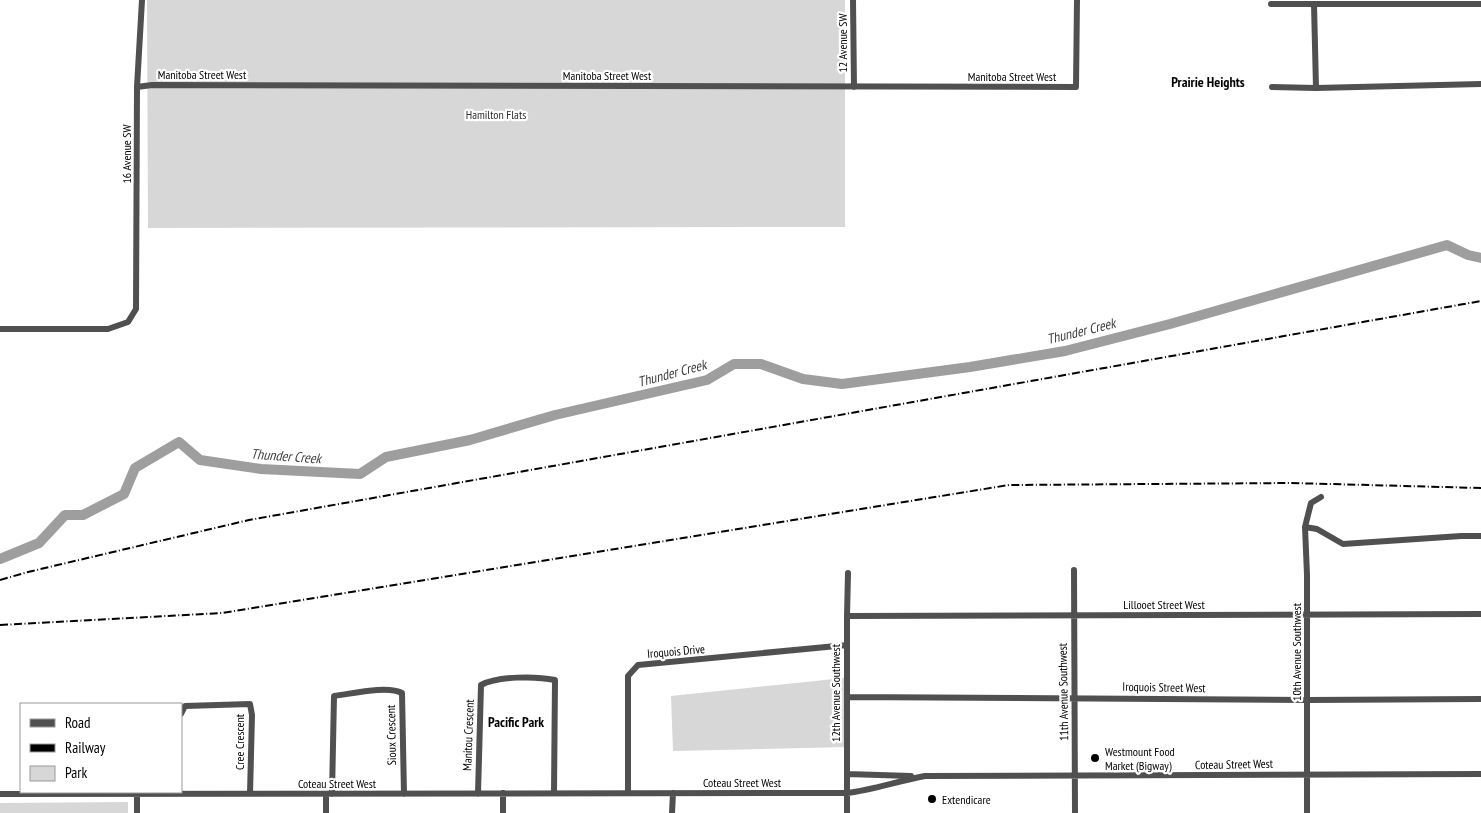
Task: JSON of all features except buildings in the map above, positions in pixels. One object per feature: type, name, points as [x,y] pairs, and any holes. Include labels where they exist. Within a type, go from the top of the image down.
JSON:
[{"type":"street","name":"16 Avenue SW","points":[[0,329],[108,329],[128,322],[136,309],[137,87],[142,0]]},
{"type":"street","name":"12 Avenue SW","points":[[853,0],[854,87]]},
{"type":"street","name":"Manitoba Street West","points":[[137,87],[181,85],[1076,87],[1077,0]]},
{"type":"street","points":[[1270,4],[1481,4]]},
{"type":"street","points":[[1314,4],[1316,88]]},
{"type":"street","points":[[1272,87],[1316,88],[1481,84]]},
{"type":"street","name":"10th Avenue Southwest","points":[[1306,813],[1308,700],[1305,527],[1311,503],[1321,497]]},
{"type":"street","points":[[1305,527],[1317,529],[1343,544],[1481,536]]},
{"type":"street","name":"11th Avenue Southwest","points":[[1074,570],[1075,813]]},
{"type":"street","name":"12th Avenue Southwest","points":[[847,813],[848,573]]},
{"type":"street","name":"Lillooet Street West","points":[[847,616],[1481,614]]},
{"type":"street","name":"Iroquois Drive","points":[[628,794],[628,676],[638,666],[847,645]]},
{"type":"street","name":"Manitou Crescent","points":[[478,794],[481,685],[489,681],[542,677],[555,680],[554,793]]},
{"type":"street","name":"Sioux Crescent","points":[[329,794],[334,696],[396,690],[402,693],[404,794]]},
{"type":"street","name":"Iroquois Street West","points":[[847,697],[1481,700]]},
{"type":"street","name":"Cree Crescent","points":[[182,712],[185,706],[250,704],[252,714],[250,794]]},
{"type":"street","points":[[847,774],[925,776]]},
{"type":"street","name":"Coteau Street West","points":[[0,794],[847,793],[868,790],[925,776],[1481,774]]},
{"type":"street","points":[[672,793],[672,813]]},
{"type":"street","points":[[137,794],[137,813]]},
{"type":"street","points":[[326,813],[329,794]]},
{"type":"street","points":[[503,794],[503,813]]},
{"type":"green space","name":"Hamilton Flats","points":[[147,0],[845,0],[845,227],[148,228]]},
{"type":"green space","points":[[844,678],[846,747],[673,751],[671,696]]},
{"type":"green space","points":[[128,802],[128,813],[0,813],[0,803]]},
{"type":"waterway","name":"Thunder Creek","points":[[0,559],[39,543],[65,515],[83,515],[124,494],[135,468],[179,442],[200,460],[261,469],[360,474],[386,457],[470,440],[555,415],[707,380],[734,364],[761,364],[803,379],[842,384],[970,367],[1065,351],[1170,324],[1447,245],[1468,255],[1481,258]]},
{"type":"railway","points":[[0,580],[249,520],[1481,301]]},
{"type":"railway","points":[[0,625],[222,613],[1009,485],[1291,483],[1481,488]]},
{"type":"place","name":"Westmount Food Market (Bigway)","points":[[1095,758]]},
{"type":"place","name":"Extendicare","points":[[932,799]]},
{"type":"district","name":"Prairie Heights","points":[[1208,82]]},
{"type":"district","name":"Pacific Park","points":[[516,722]]}]
